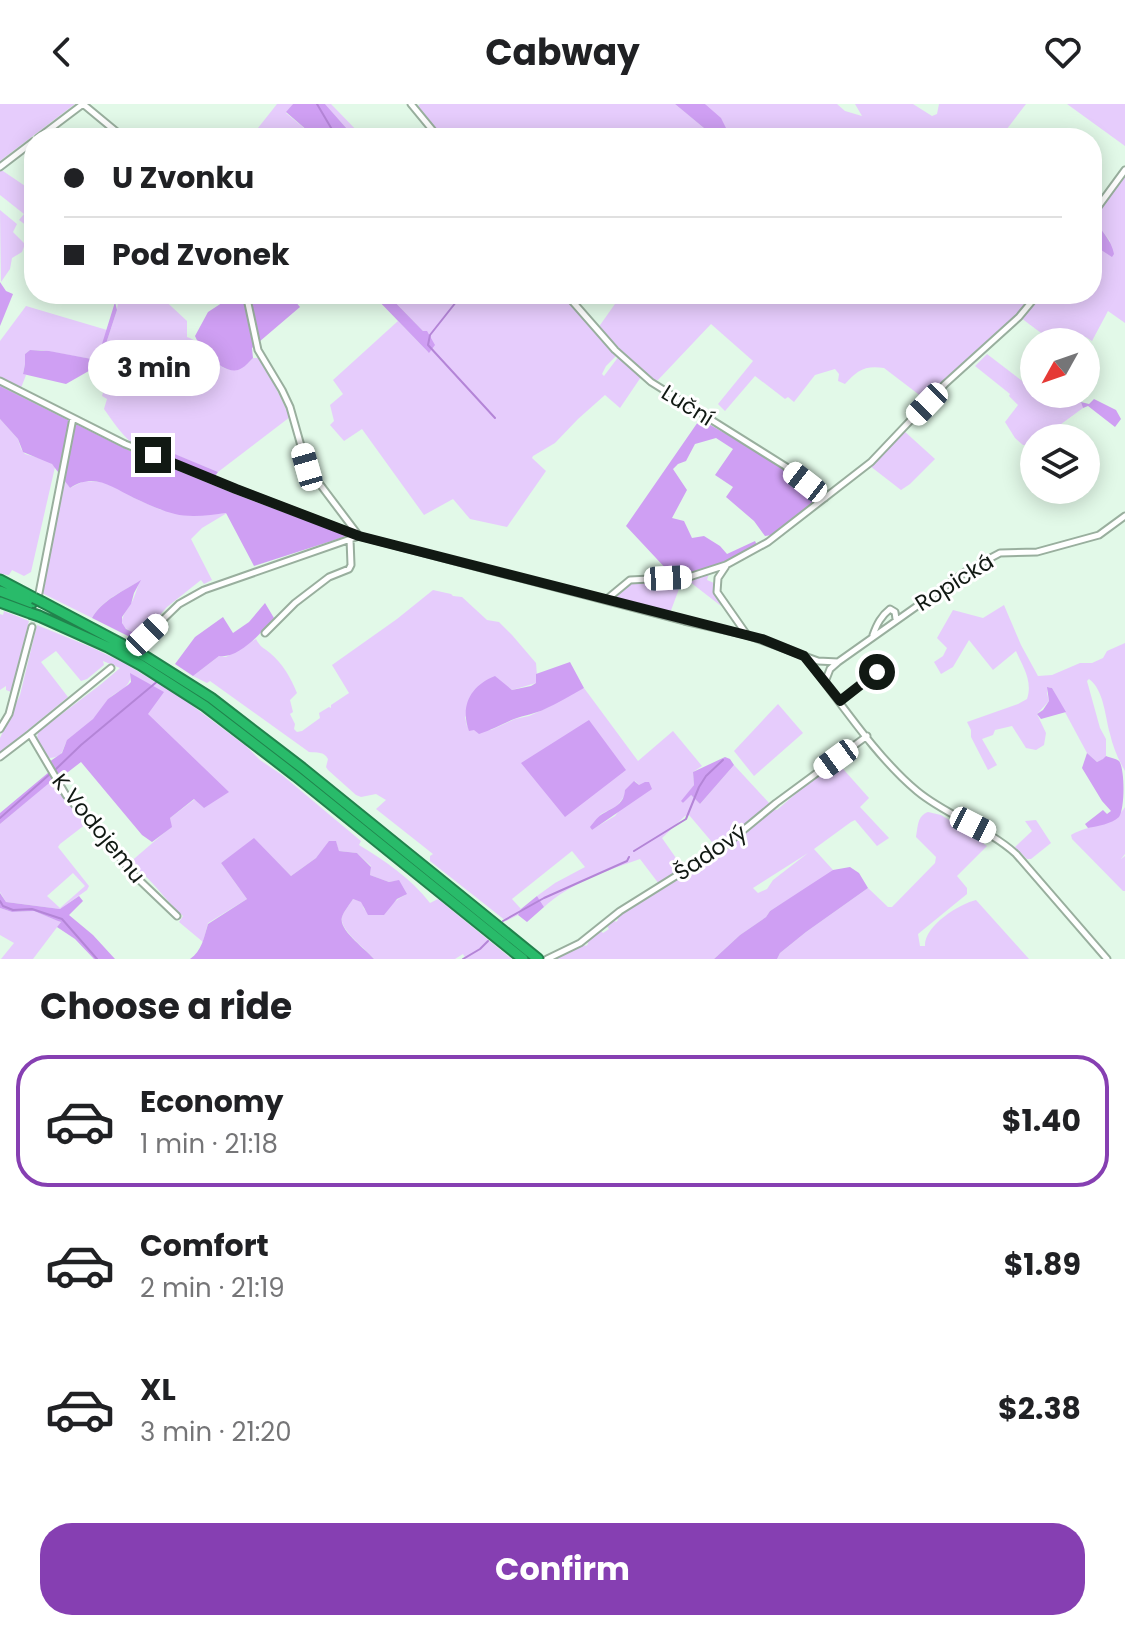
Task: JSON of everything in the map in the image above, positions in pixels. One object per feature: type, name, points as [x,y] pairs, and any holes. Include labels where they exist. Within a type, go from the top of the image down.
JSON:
[{"type":"highway","points":[[0,580],[73,630],[141,665],[205,706],[523,959]]},
{"type":"highway","points":[[0,591],[77,621],[146,657],[221,706],[538,959]]},
{"type":"highway","points":[[0,602],[37,604]]},
{"type":"street","points":[[52,128],[83,104],[112,128]]},
{"type":"street","points":[[411,104],[431,128]]},
{"type":"street","points":[[0,167],[24,149]]},
{"type":"street","points":[[1102,201],[1125,170]]},
{"type":"street","points":[[248,304],[258,350],[290,407],[307,467],[359,536]]},
{"type":"street","name":"Luční","points":[[575,304],[615,350],[651,382],[785,466],[825,498]]},
{"type":"street","points":[[606,600],[630,580],[689,577],[726,565],[768,542],[871,462],[945,384],[1030,304]]},
{"type":"street","points":[[0,381],[139,450],[359,536],[747,635],[818,661],[838,662]]},
{"type":"street","points":[[37,604],[73,418]]},
{"type":"street","name":"Ropická","points":[[838,662],[968,570],[1000,553],[1037,552],[1099,535],[1125,516]]},
{"type":"street","points":[[147,635],[179,604],[204,590],[359,536]]},
{"type":"street","points":[[265,633],[295,603],[329,577],[349,569],[350,539]]},
{"type":"street","points":[[726,565],[718,578],[717,592],[747,635]]},
{"type":"street","points":[[872,638],[884,613],[890,609],[895,612],[896,620]]},
{"type":"street","points":[[0,729],[9,714],[32,627]]},
{"type":"street","points":[[804,656],[892,767],[918,792],[951,814],[994,836],[1016,854],[1107,959]]},
{"type":"street","points":[[825,682],[830,669],[838,662]]},
{"type":"street","points":[[840,701],[889,664]]},
{"type":"street","points":[[0,757],[111,668]]},
{"type":"street","name":"K Vodojemu","points":[[30,734],[66,795],[132,873],[177,916]]},
{"type":"street","name":"Šadový","points":[[547,959],[580,943],[620,911],[724,846],[867,736]]},
{"type":"shaded area","points":[[0,104],[75,104],[43,128],[24,128],[24,143],[0,161]]},
{"type":"shaded area","points":[[277,104],[293,104],[286,113],[304,128],[258,128]]},
{"type":"shaded area","points":[[293,104],[325,104],[346,128],[304,128],[286,112]]},
{"type":"shaded area","points":[[325,104],[331,104],[354,128],[346,128]]},
{"type":"shaded area","points":[[675,104],[704,128],[436,128],[418,106]]},
{"type":"shaded area","points":[[675,104],[705,104],[721,118],[726,128],[704,128]]},
{"type":"shaded area","points":[[705,104],[837,104],[845,111],[862,116],[855,104],[913,104],[932,116],[937,114],[939,104],[1026,104],[1008,128],[723,128]]},
{"type":"shaded area","points":[[1067,104],[1125,104],[1125,146]]},
{"type":"shaded area","points":[[0,169],[24,185],[24,214],[0,195]]},
{"type":"shaded area","points":[[1125,175],[1125,323],[1108,311],[1099,328],[1035,328],[1021,318],[1033,304],[1102,304],[1102,249],[1110,241],[1102,231],[1102,205]]},
{"type":"shaded area","points":[[0,210],[17,224],[13,232],[24,243],[22,252],[12,258],[10,269],[1,282]]},
{"type":"shaded area","points":[[1102,231],[1111,244],[1112,257],[1102,250]]},
{"type":"shaded area","points":[[0,282],[6,291],[13,294],[0,326]]},
{"type":"shaded area","points":[[116,304],[117,310],[101,367],[66,384],[23,374],[25,354],[30,350],[97,360]]},
{"type":"shaded area","points":[[118,304],[169,304],[187,321],[187,337],[196,341],[225,368],[233,370],[253,358],[259,358],[290,417],[218,472],[164,450],[141,434],[131,442],[104,409],[107,399],[102,396],[104,389],[92,379],[94,368],[101,367]]},
{"type":"shaded area","points":[[220,304],[297,304],[300,307],[252,348],[253,358],[238,370],[225,368],[212,359],[195,336],[208,312]]},
{"type":"shaded area","points":[[382,304],[397,304],[423,331],[427,331],[435,345],[429,353]]},
{"type":"shaded area","points":[[397,304],[571,304],[617,355],[602,374],[604,376],[619,356],[641,377],[620,408],[605,395],[555,443],[533,456],[546,471],[507,527],[470,519],[453,499],[424,515],[362,429],[344,441],[330,425],[334,421],[330,405],[343,394],[333,380],[398,321],[428,352],[424,332]]},
{"type":"shaded area","points":[[615,304],[1026,304],[926,400],[884,368],[871,367],[862,370],[845,384],[838,381],[839,374],[835,369],[815,375],[794,402],[788,397],[785,399],[755,376],[725,411],[718,404],[753,361],[711,324],[654,381],[598,328]]},
{"type":"shaded area","points":[[26,306],[107,330],[97,360],[30,350],[25,354],[23,373],[26,375],[21,388],[0,377],[0,341]]},
{"type":"shaded area","points":[[987,354],[1020,379],[1020,408],[1083,408],[1061,424],[1020,424],[1020,442],[1005,422],[1018,405],[1010,394],[975,366]]},
{"type":"shaded area","points":[[0,386],[128,450],[347,536],[254,566],[226,513],[175,514],[95,481],[70,488],[52,464],[23,452],[18,439],[0,419]]},
{"type":"shaded area","points":[[1100,402],[1116,410],[1121,419],[1115,427],[1091,408],[1100,408]]},
{"type":"shaded area","points":[[0,419],[18,439],[25,454],[49,461],[55,467],[31,572],[24,576],[12,570],[9,575],[0,574]]},
{"type":"shaded area","points":[[700,419],[771,460],[815,494],[816,498],[813,504],[772,535],[765,536],[754,521],[726,497],[733,487],[715,475],[733,449],[716,438],[695,444],[686,461],[673,469],[687,490],[672,518],[684,521],[692,538],[704,536],[727,554],[755,541],[757,545],[702,571],[679,575],[670,573],[626,526]]},
{"type":"shaded area","points":[[903,430],[935,459],[901,490],[870,466]]},
{"type":"shaded area","points":[[141,433],[153,445],[218,472],[215,476],[156,456],[131,442]]},
{"type":"shaded area","points":[[65,481],[70,488],[84,481],[102,482],[161,510],[227,513],[202,528],[191,539],[212,580],[204,584],[201,580],[167,607],[141,636],[125,628],[122,621],[140,581],[107,601],[92,618],[42,593]]},
{"type":"shaded area","points":[[709,573],[707,580],[714,583],[714,593],[721,606],[690,582]]},
{"type":"shaded area","points":[[141,580],[122,617],[126,629],[141,636],[138,641],[92,618],[107,601]]},
{"type":"shaded area","points":[[682,581],[670,613],[614,597],[630,583]]},
{"type":"shaded area","points":[[433,590],[462,597],[487,620],[499,622],[536,663],[536,683],[512,690],[504,684],[465,717],[467,726],[474,730],[491,730],[529,716],[584,688],[638,761],[673,731],[702,766],[693,772],[694,785],[683,803],[690,794],[700,804],[734,765],[770,804],[737,835],[717,848],[689,815],[685,816],[662,838],[683,868],[659,884],[640,859],[578,884],[544,907],[537,896],[585,867],[572,851],[512,899],[521,909],[518,915],[506,921],[430,861],[433,854],[376,809],[386,800],[376,794],[356,795],[328,770],[328,759],[324,755],[309,752],[210,681],[207,683],[193,676],[219,656],[226,657],[256,639],[279,662],[292,682],[297,693],[290,700],[293,712],[290,714],[294,729],[302,731],[320,718],[319,713],[331,708],[349,693],[332,665]],"holes":[[[635,781],[639,785],[615,816],[591,830],[601,814],[617,806]]]},
{"type":"shaded area","points":[[265,603],[274,618],[242,649],[219,656],[193,676],[175,664],[195,637],[223,617],[233,633],[249,622]]},
{"type":"shaded area","points":[[1004,605],[1038,676],[1052,675],[1080,663],[1092,663],[1103,658],[1107,651],[1125,643],[1125,771],[1113,744],[1101,696],[1089,679],[1100,728],[1106,739],[1104,759],[1097,762],[1087,753],[1052,688],[1048,687],[1049,701],[1037,714],[1046,733],[1044,745],[1036,750],[1026,748],[1012,726],[995,730],[993,735],[982,739],[997,765],[988,770],[967,722],[1027,699],[1028,680],[1016,651],[993,670],[969,640],[953,667],[941,674],[934,662],[943,656],[947,648],[937,638],[953,610],[983,618]]},
{"type":"shaded area","points":[[4,611],[29,621],[11,692],[6,690],[6,686],[0,690],[0,614],[3,615]]},
{"type":"shaded area","points":[[37,625],[124,663],[182,698],[282,775],[361,841],[359,845],[406,878],[430,903],[438,899],[512,959],[466,959],[463,954],[455,959],[374,959],[345,928],[342,917],[353,899],[362,902],[371,915],[405,895],[395,881],[370,875],[371,866],[357,853],[339,851],[336,842],[330,841],[316,858],[291,876],[254,839],[221,863],[247,899],[208,923],[203,942],[179,922],[183,916],[150,881],[128,864],[171,827],[170,818],[195,799],[204,808],[147,714],[163,692],[131,674],[128,684],[110,697],[92,720],[67,741],[61,754],[49,758],[37,739],[38,732],[120,668],[103,661],[104,665],[81,681],[56,651],[41,662],[68,697],[0,753],[0,738],[20,695]]},
{"type":"shaded area","points":[[570,662],[584,688],[541,711],[479,734],[469,731],[466,713],[469,698],[486,680],[495,676],[512,690],[531,686],[536,683],[536,674]]},
{"type":"shaded area","points":[[130,673],[164,692],[148,714],[229,792],[204,808],[194,799],[170,818],[172,827],[152,842],[142,835],[81,762],[59,779],[49,762],[62,753],[67,740],[93,719],[108,699],[131,682]]},
{"type":"shaded area","points":[[1047,687],[1052,688],[1066,712],[1041,719],[1037,714],[1049,701]]},
{"type":"shaded area","points":[[778,704],[803,733],[754,776],[734,751]]},
{"type":"shaded area","points":[[589,720],[626,770],[565,817],[521,763]]},
{"type":"shaded area","points":[[1087,753],[1097,762],[1106,756],[1119,761],[1124,789],[1119,817],[1088,828],[1085,824],[1103,810],[1107,814],[1111,811],[1082,768]]},
{"type":"shaded area","points":[[725,757],[734,765],[700,804],[691,795],[683,803],[681,801],[694,785],[693,772]]},
{"type":"shaded area","points":[[836,761],[869,798],[860,807],[889,838],[877,846],[855,820],[851,822],[814,849],[832,872],[770,911],[714,959],[554,959],[583,944],[586,946],[587,940],[600,930],[603,933],[609,929],[606,925],[613,919],[616,922],[622,913],[692,870],[711,863],[709,859],[738,840],[773,809],[777,810]],"holes":[[[808,853],[773,880],[767,889],[758,893],[753,888]]]},
{"type":"shaded area","points":[[49,772],[54,779],[0,824],[0,813]]},
{"type":"shaded area","points":[[634,781],[639,785],[649,782],[652,789],[592,830],[590,827],[595,821],[623,799],[625,790]]},
{"type":"shaded area","points":[[50,782],[86,824],[58,847],[89,886],[87,890],[60,909],[6,902],[0,892],[0,824]],"holes":[[[73,873],[85,886],[60,908],[47,896]]]},
{"type":"shaded area","points":[[1125,807],[1125,854],[1121,859],[1125,856],[1123,891],[1071,835],[1108,822]]},
{"type":"shaded area","points":[[928,812],[941,815],[959,826],[961,823],[987,838],[987,841],[981,842],[987,846],[957,876],[967,888],[967,894],[918,934],[920,946],[925,946],[930,931],[944,917],[976,900],[1029,959],[777,959],[806,932],[868,888],[888,907],[892,907],[935,863],[936,857],[916,837],[920,819]]},
{"type":"shaded area","points":[[1036,820],[1051,843],[1027,859],[1015,847],[1032,831],[1025,821]]},
{"type":"shaded area","points":[[254,838],[291,876],[316,858],[329,841],[336,841],[339,851],[357,853],[371,867],[370,875],[389,882],[399,880],[407,894],[397,899],[384,915],[368,915],[361,902],[353,899],[342,917],[344,928],[374,959],[190,959],[200,948],[208,924],[247,899],[221,863]]},
{"type":"shaded area","points":[[850,867],[859,873],[868,888],[806,932],[777,959],[714,959],[770,911],[833,870]]},
{"type":"shaded area","points":[[0,893],[6,902],[60,909],[79,896],[83,901],[69,915],[115,959],[94,959],[75,939],[57,927],[61,922],[34,911],[12,912],[0,908]]},
{"type":"shaded area","points":[[537,896],[544,907],[527,922],[518,915]]},
{"type":"shaded area","points":[[0,908],[12,912],[34,911],[61,922],[33,959],[1,959],[14,943],[0,935]]},
{"type":"waterway","points":[[317,104],[331,128]]},
{"type":"waterway","points":[[454,304],[430,335],[428,345],[495,418]]},
{"type":"waterway","points":[[55,770],[159,680]]},
{"type":"waterway","points":[[634,851],[686,819],[699,787],[723,760]]},
{"type":"waterway","points":[[0,818],[50,774]]},
{"type":"waterway","points":[[503,921],[544,898],[627,861],[629,857]]},
{"type":"waterway","points":[[0,901],[3,906],[13,910],[32,909],[62,919],[97,959]]},
{"type":"waterway","points":[[463,959],[488,941]]},
{"type":"tunnel","points":[[32,627],[38,598]]},
{"type":"route","points":[[153,455],[359,536],[762,639],[804,656],[840,701],[877,672]]}]
